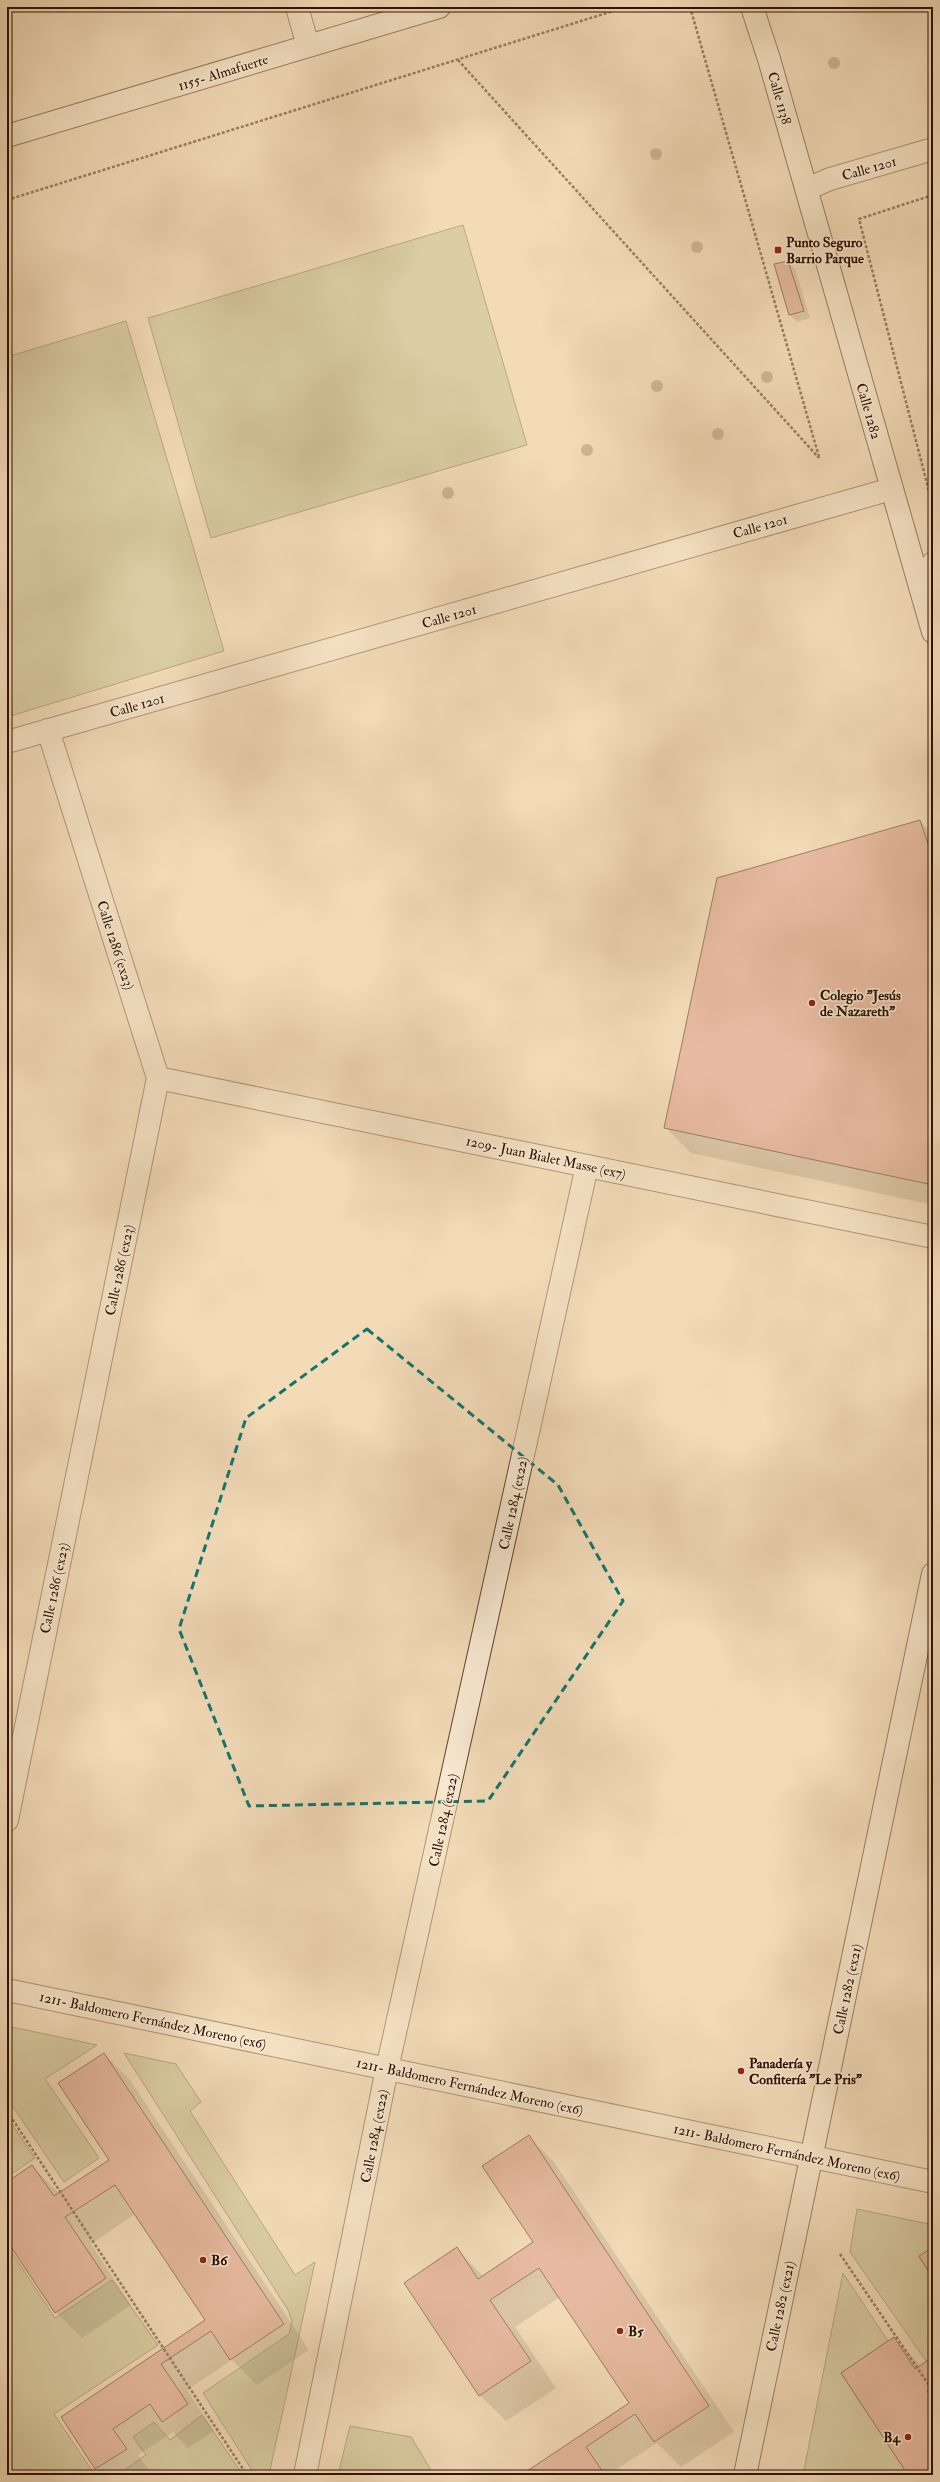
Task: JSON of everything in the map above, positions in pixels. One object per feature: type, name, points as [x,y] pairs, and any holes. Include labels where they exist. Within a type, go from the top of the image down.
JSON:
[{"type":"street","points":[[297,7],[308,46]]},
{"type":"street","name":"1155- Almafuerte","points":[[7,136],[439,7]]},
{"type":"street","name":"Calle 1138","points":[[752,7],[807,189]]},
{"type":"street","name":"Calle 1201","points":[[807,189],[830,179],[933,149]]},
{"type":"street","name":"Calle 1282","points":[[807,189],[891,489],[933,632]]},
{"type":"street","name":"Calle 1201","points":[[7,742],[891,489]]},
{"type":"street","points":[[920,587],[933,563]]},
{"type":"street","name":"Calle 1286 (ex23)","points":[[7,1820],[158,1078],[48,730]]},
{"type":"street","name":"1209- Juan Bialet Masse (ex7)","points":[[158,1078],[933,1237]]},
{"type":"street","name":"Calle 1284 (ex22)","points":[[305,2475],[387,2069],[587,1166]]},
{"type":"street","name":"Calle 1282 (ex21)","points":[[745,2475],[933,1574]]},
{"type":"street","name":"1211- Baldomero Fernández Moreno (ex6)","points":[[7,1990],[933,2182]]},
{"type":"path","points":[[7,200],[626,7]]},
{"type":"path","points":[[458,60],[819,458],[690,7]]},
{"type":"path","points":[[933,194],[859,219],[933,508]]},
{"type":"path","points":[[7,2111],[247,2475]]},
{"type":"path","points":[[840,2254],[933,2390]]},
{"type":"highlighted area","points":[[367,1329],[558,1485],[623,1601],[488,1801],[249,1806],[179,1629],[246,1418]]},
{"type":"green space","points":[[463,225],[527,445],[211,538],[148,318]]},
{"type":"green space","points":[[126,321],[224,651],[7,717],[7,357]]},
{"type":"green space","points":[[12,2027],[97,2045],[45,2079],[99,2158],[64,2182],[7,2098],[7,2031]]},
{"type":"green space","points":[[124,2053],[176,2064],[201,2102],[190,2111],[295,2275],[315,2262],[269,2475],[255,2475],[203,2393],[289,2334],[292,2321],[288,2310]]},
{"type":"green space","points":[[7,2117],[35,2158],[7,2177]]},
{"type":"green space","points":[[857,2209],[933,2225],[933,2247],[919,2257],[933,2278],[933,2357],[926,2361],[850,2252]]},
{"type":"green space","points":[[7,2245],[55,2318],[112,2280],[158,2345],[54,2414],[95,2475],[22,2475],[7,2472]]},
{"type":"green space","points":[[843,2273],[888,2341],[841,2373],[908,2475],[803,2475]]},
{"type":"green space","points":[[202,2415],[243,2475],[117,2475],[146,2455],[133,2437],[154,2422],[170,2440]]},
{"type":"green space","points":[[350,2426],[411,2437],[434,2475],[338,2475]]},
{"type":"building","points":[[788,261],[804,311],[789,315],[774,264]]},
{"type":"building","name":"Colegio \"Jesús de Nazareth\"","points":[[920,820],[933,859],[933,1185],[664,1128],[717,878]]},
{"type":"building","name":"B6","points":[[104,2053],[284,2324],[230,2360],[211,2331],[161,2364],[188,2404],[162,2422],[150,2404],[113,2429],[127,2449],[95,2469],[61,2417],[205,2320],[115,2185],[65,2217],[106,2278],[55,2313],[7,2241],[7,2182],[32,2165],[54,2196],[109,2160],[58,2083]]},
{"type":"building","name":"B5","points":[[529,2135],[709,2406],[654,2442],[635,2414],[586,2447],[605,2475],[521,2475],[629,2403],[539,2268],[490,2300],[531,2361],[479,2396],[404,2283],[457,2247],[478,2279],[533,2242],[482,2166]]},
{"type":"building","points":[[933,2247],[933,2278],[919,2256]]},
{"type":"building","name":"B4","points":[[894,2337],[915,2369],[933,2357],[933,2386],[927,2391],[933,2400],[932,2475],[908,2475],[841,2373]]},
{"type":"place","name":"Punto Seguro Barrio Parque","points":[[778,250]]},
{"type":"place","name":"Colegio \"Jesús de Nazareth\"","points":[[812,1003]]},
{"type":"place","name":"Panadería y Confitería \"Le Pris\"","points":[[741,2071]]},
{"type":"place","name":"B6","points":[[203,2260]]},
{"type":"place","name":"B5","points":[[620,2331]]},
{"type":"place","name":"B4","points":[[908,2437]]}]
